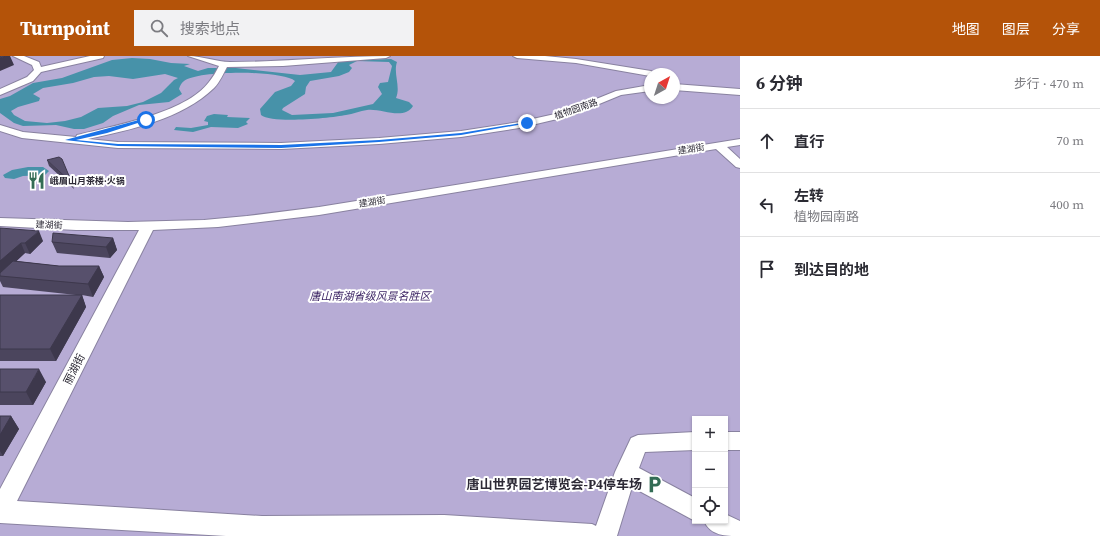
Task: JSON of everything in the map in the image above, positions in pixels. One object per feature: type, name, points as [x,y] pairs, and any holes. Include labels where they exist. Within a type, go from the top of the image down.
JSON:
[{"type":"street","points":[[17,56],[36,64],[38,70]]},
{"type":"street","points":[[0,92],[30,79],[38,70],[100,56]]},
{"type":"street","points":[[192,56],[222,65],[286,64],[328,61],[347,57],[386,56]]},
{"type":"street","points":[[517,56],[576,61],[644,73]]},
{"type":"street","points":[[68,140],[130,125],[172,110],[192,100],[211,85],[218,76],[222,65]]},
{"type":"street","points":[[680,82],[703,88]]},
{"type":"street","points":[[680,87],[740,92]]},
{"type":"street","name":"植物园南路","points":[[0,128],[22,135],[118,145],[281,146],[379,141],[461,134],[519,125],[567,114],[613,95],[644,89]]},
{"type":"street","name":"建湖街","points":[[0,222],[49,225],[148,226],[205,224],[319,210],[740,142]]},
{"type":"street","points":[[718,145],[740,165]]},
{"type":"street","name":"丽湖街","points":[[0,512],[148,226]]},
{"type":"street","points":[[605,536],[626,472],[638,444],[692,441]]},
{"type":"street","points":[[728,441],[740,441]]},
{"type":"street","points":[[626,472],[692,508]]},
{"type":"street","points":[[0,512],[262,527],[444,526],[592,536]]},
{"type":"street","points":[[722,524],[740,534]]},
{"type":"green space","name":"唐山南湖省级风景名胜区","points":[[0,56],[740,56],[740,536],[0,536]]},
{"type":"water","points":[[132,58],[190,64],[184,66],[198,71],[208,68],[236,68],[300,75],[331,72],[339,61],[391,59],[397,62],[396,71],[398,89],[396,98],[409,102],[413,106],[404,113],[367,110],[328,118],[289,120],[267,118],[261,115],[260,109],[275,92],[291,86],[295,81],[287,77],[258,73],[222,73],[192,77],[181,84],[179,89],[182,94],[169,102],[139,105],[113,116],[103,123],[84,129],[74,129],[56,125],[23,126],[14,123],[0,113],[0,99],[10,96],[33,83],[62,78],[112,60]],"holes":[[[357,61],[389,62],[392,66],[388,82],[380,83],[378,87],[382,94],[373,104],[333,113],[292,115],[282,110],[305,94],[306,87],[310,81],[339,76],[349,72],[352,68],[349,65]],[[165,74],[178,78],[161,93],[143,102],[127,106],[98,108],[81,117],[65,121],[47,123],[25,121],[14,115],[11,111],[18,107],[39,101],[40,98],[33,94],[43,88],[73,83],[94,77],[109,76],[133,79]]]},
{"type":"water","points":[[214,114],[228,115],[227,117],[250,118],[246,122],[248,124],[238,128],[211,127],[193,132],[174,130],[176,127],[191,128],[208,125],[208,122],[204,121],[207,116]]},
{"type":"water","points":[[28,167],[43,167],[49,171],[45,175],[23,176],[14,179],[5,178],[3,175],[12,170]]},
{"type":"building","points":[[59,157],[62,159],[72,183],[47,160]]},
{"type":"building","points":[[0,228],[39,231],[25,243],[21,243],[0,261]]},
{"type":"building","points":[[53,233],[113,238],[106,247],[52,242]]},
{"type":"building","points":[[13,261],[59,266],[99,266],[88,284],[0,276],[0,273]]},
{"type":"building","points":[[0,295],[82,295],[50,349],[0,349]]},
{"type":"building","points":[[0,369],[39,369],[26,392],[0,392]]},
{"type":"building","points":[[0,416],[11,416],[0,435]]},
{"type":"place","name":"峨眉山月茶楼·火锅","points":[[37,181]]},
{"type":"place","name":"唐山世界园艺博览会-P4停车场","points":[[655,484]]},
{"type":"route","points":[[146,120],[106,132],[68,140],[118,145],[189,147],[281,146],[379,141],[461,134],[527,123]]}]
